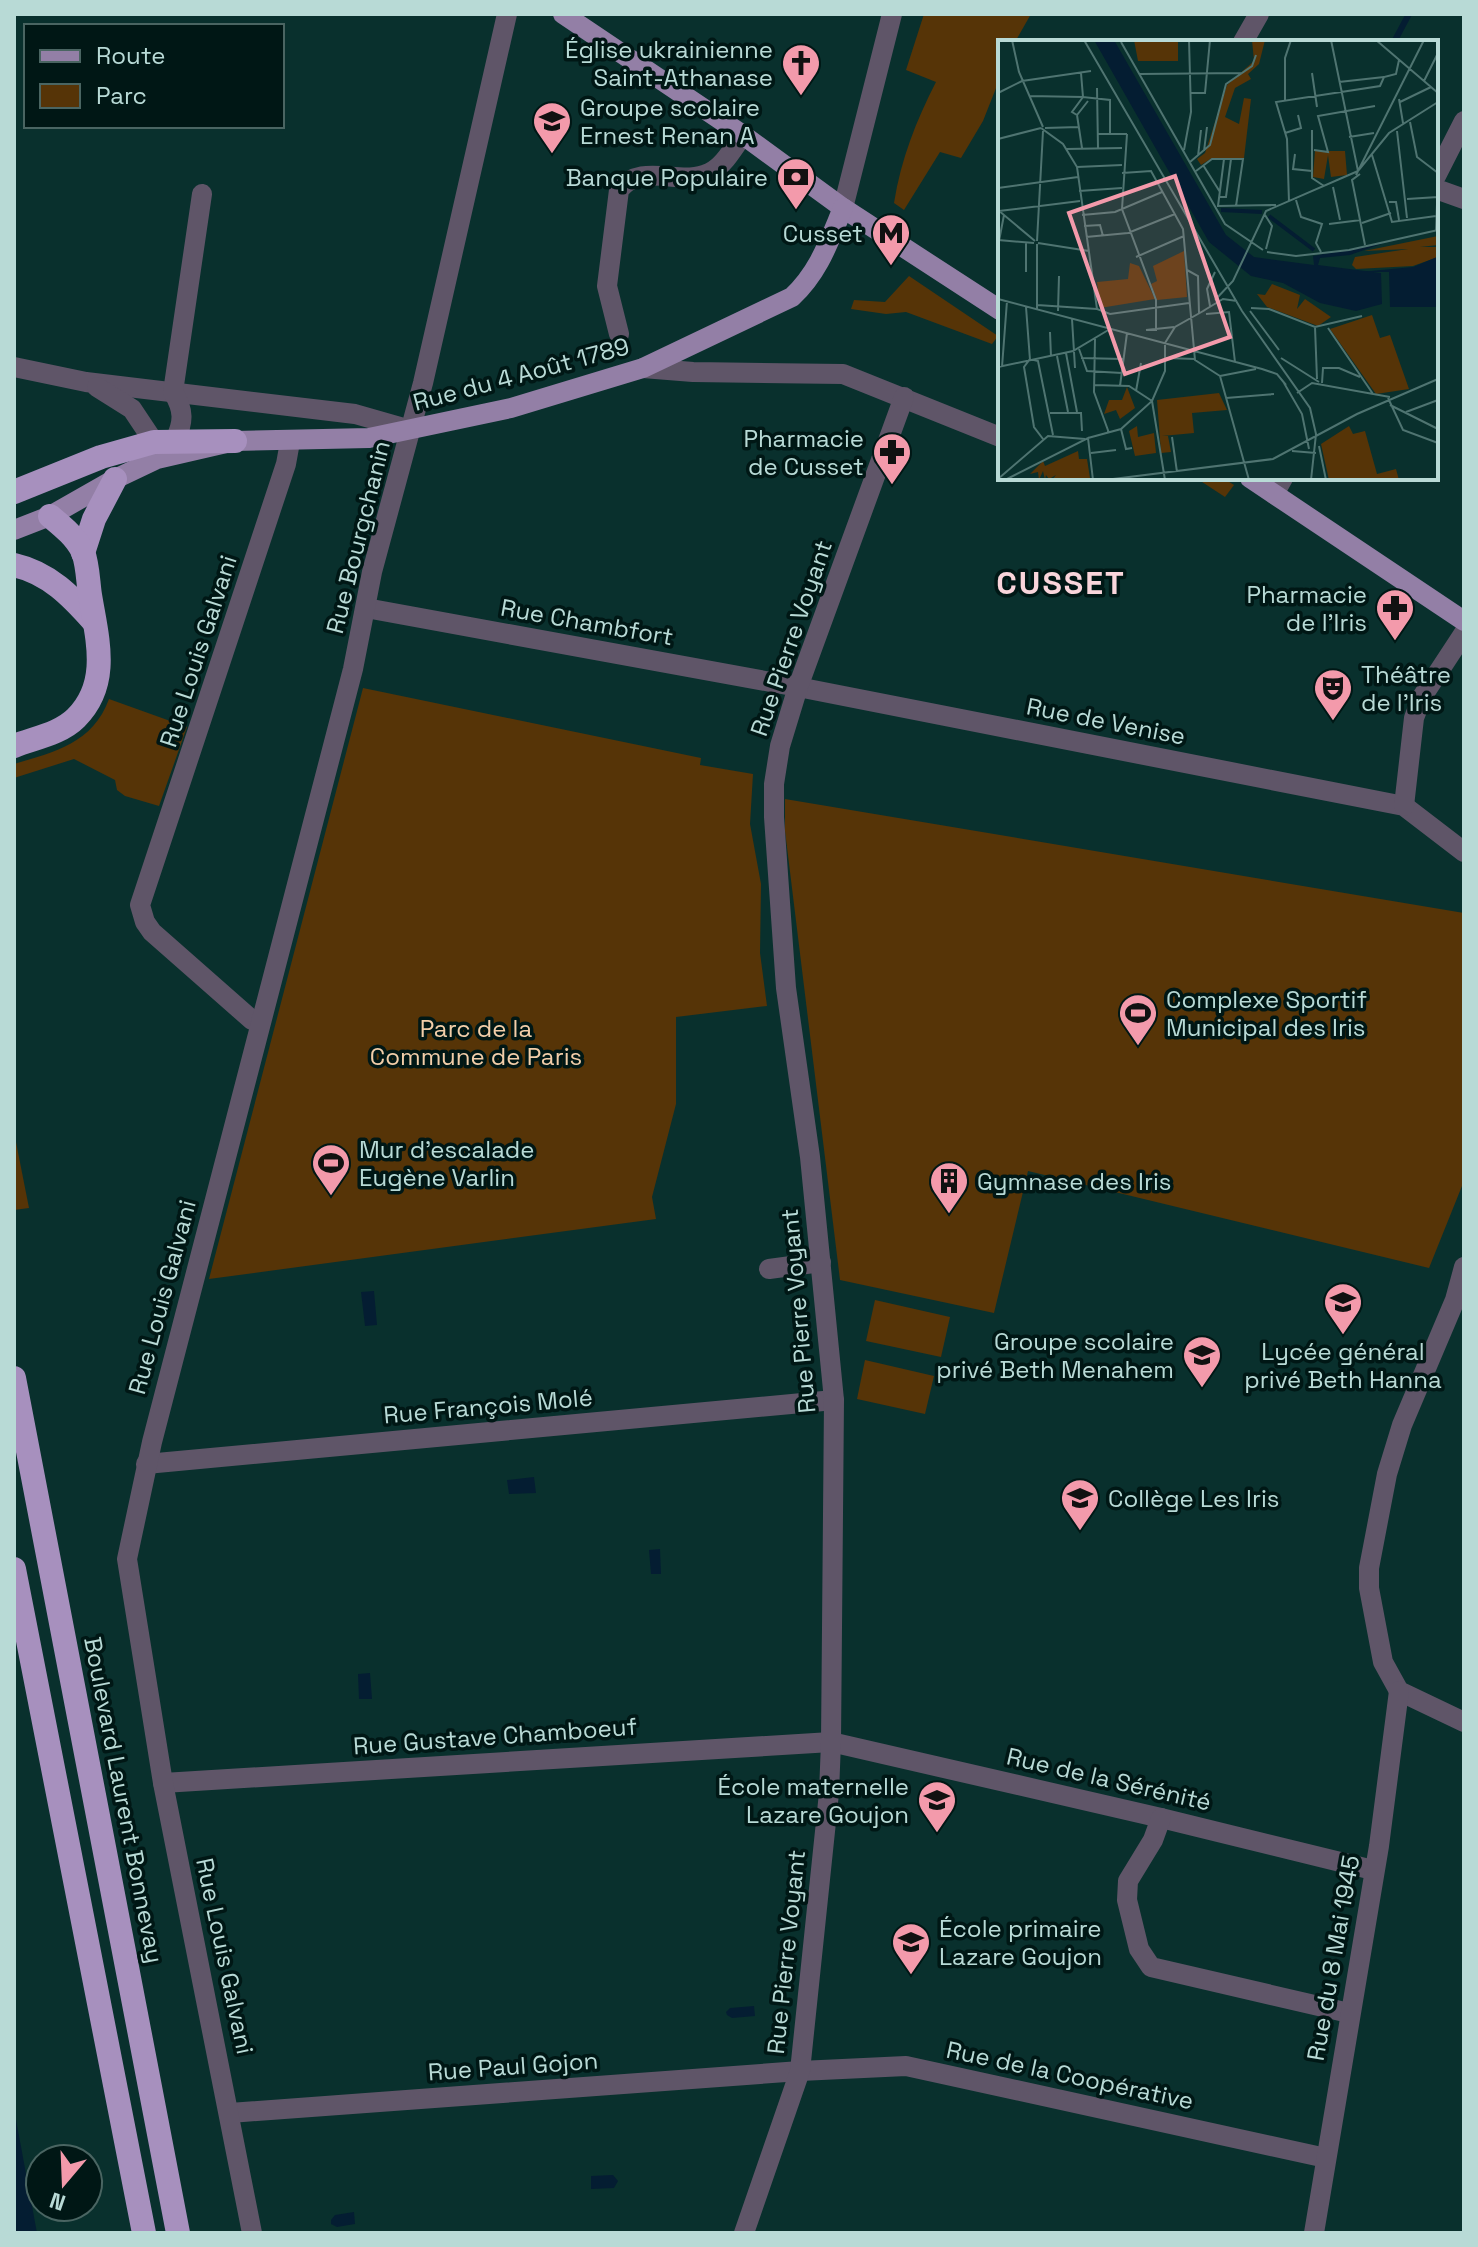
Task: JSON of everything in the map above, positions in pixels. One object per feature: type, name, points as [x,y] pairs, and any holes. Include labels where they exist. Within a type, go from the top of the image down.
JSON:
[{"type":"highway","points":[[14,492],[101,457],[165,441],[235,441]]},
{"type":"highway","points":[[83,553],[94,519],[115,479]]},
{"type":"highway","points":[[20,740],[65,726],[76,718],[89,700],[100,670],[99,636],[83,553],[73,537],[50,516]]},
{"type":"highway","points":[[14,565],[59,585],[94,622]]},
{"type":"highway","name":"Boulevard Laurent Bonnevay","points":[[14,1378],[178,2233]]},
{"type":"highway","points":[[14,1569],[144,2233]]},
{"type":"highway","points":[[14,1639],[37,1684]]},
{"type":"main road","points":[[563,14],[743,135],[843,208],[998,309]]},
{"type":"main road","points":[[643,368],[792,297],[809,280],[823,258],[843,208]]},
{"type":"main road","name":"Rue du 4 Août 1789","points":[[14,530],[50,516],[157,459],[235,441],[369,438],[511,408],[643,368]]},
{"type":"main road","points":[[1257,480],[1278,486],[1464,621]]},
{"type":"street","name":"Rue Bourgchanin","points":[[260,1023],[366,608],[372,572],[411,430],[507,14]]},
{"type":"street","points":[[1244,40],[1259,14]]},
{"type":"street","points":[[843,208],[888,15]]},
{"type":"street","points":[[1438,172],[1464,121]]},
{"type":"street","points":[[619,334],[607,286],[619,190],[626,181],[640,176],[708,174],[723,163],[743,135]]},
{"type":"street","points":[[1438,190],[1464,199]]},
{"type":"street","points":[[86,382],[132,409],[165,441],[183,425],[182,407],[173,392],[202,194]]},
{"type":"street","points":[[14,367],[86,382],[355,414],[411,430]]},
{"type":"street","name":"Rue du 4 Août 1789","points":[[643,368],[693,372],[843,374],[998,436]]},
{"type":"street","points":[[132,409],[137,394],[149,389]]},
{"type":"street","name":"Rue Pierre Voyant","points":[[744,2233],[800,2071],[829,1793],[831,1742],[834,1400],[810,1157],[786,988],[774,784],[780,746],[798,687],[904,397]]},
{"type":"street","name":"Rue Louis Galvani","points":[[252,2233],[163,1783],[127,1559],[146,1464],[260,1023],[245,1015],[152,932],[140,905],[286,464],[290,442]]},
{"type":"street","name":"Rue Chambfort","points":[[366,608],[798,687]]},
{"type":"street","points":[[1464,633],[1422,697],[1414,718],[1404,806],[1464,852]]},
{"type":"street","name":"Rue de Venise","points":[[798,687],[1404,806]]},
{"type":"street","points":[[769,1269],[821,1262]]},
{"type":"street","points":[[1464,1267],[1455,1300],[1402,1425],[1387,1474],[1369,1568],[1369,1588],[1383,1662],[1399,1691],[1464,1722]]},
{"type":"street","name":"Rue François Molé","points":[[146,1464],[834,1400]]},
{"type":"street","name":"Rue du 8 Mai 1945","points":[[1314,2233],[1379,1846],[1399,1691]]},
{"type":"street","name":"Rue Gustave Chamboeuf","points":[[163,1783],[831,1742]]},
{"type":"street","name":"Rue de la Sérénité","points":[[831,1742],[1373,1870]]},
{"type":"street","points":[[1161,1818],[1153,1840],[1128,1881],[1127,1890],[1135,1939],[1151,1967],[1349,2013]]},
{"type":"street","name":"Rue de la Coopérative","points":[[800,2071],[906,2066],[1326,2158]]},
{"type":"street","name":"Rue Paul Gojon","points":[[230,2113],[800,2071]]},
{"type":"green space","points":[[924,14],[1031,14],[1016,40],[998,40],[998,83],[983,121],[961,158],[940,152],[904,210],[894,203],[901,171],[916,126],[936,82],[906,70]]},
{"type":"green space","points":[[909,276],[998,336],[992,344],[906,312],[886,314],[851,309],[854,300],[885,302]]},
{"type":"green space","points":[[1199,480],[1226,480],[1234,485],[1225,497]]},
{"type":"green space","name":"Parc de la Commune de Paris","points":[[363,688],[701,758],[700,765],[753,774],[750,824],[761,884],[760,953],[767,1006],[676,1017],[676,1104],[652,1197],[656,1219],[209,1279]]},
{"type":"green space","points":[[109,699],[187,727],[159,806],[125,796],[117,790],[115,780],[74,759],[14,778],[14,764],[58,750],[83,736],[102,714]]},
{"type":"green space","name":"Complexe Sportif Municipal des Iris","points":[[785,799],[1464,913],[1464,1181],[1429,1268],[1028,1171],[994,1313],[840,1280],[785,831]]},
{"type":"green space","points":[[14,1132],[29,1208],[14,1210]]},
{"type":"green space","points":[[875,1300],[950,1317],[941,1357],[866,1341]]},
{"type":"green space","points":[[865,1360],[934,1376],[925,1414],[857,1399]]},
{"type":"water","points":[[374,1291],[377,1325],[365,1326],[361,1292]]},
{"type":"water","points":[[534,1477],[536,1493],[509,1494],[507,1480]]},
{"type":"water","points":[[660,1549],[661,1574],[651,1574],[649,1550]]},
{"type":"water","points":[[370,1673],[372,1699],[359,1699],[358,1674]]},
{"type":"water","points":[[754,2006],[755,2016],[732,2018],[726,2012],[730,2008]]},
{"type":"water","points":[[14,2109],[24,2163],[24,2223],[35,2223],[37,2233],[14,2233]]},
{"type":"water","points":[[613,2175],[618,2181],[614,2188],[591,2189],[591,2176]]},
{"type":"water","points":[[354,2212],[355,2224],[337,2227],[331,2224],[335,2215]]},
{"type":"waterway","points":[[1395,40],[1409,14]]},
{"type":"place","name":"Église ukrainienne Saint-Athanase","points":[[801,97]]},
{"type":"place","name":"Groupe scolaire Ernest Renan A","points":[[552,155]]},
{"type":"place","name":"Banque Populaire","points":[[796,211]]},
{"type":"place","name":"Cusset","points":[[891,267]]},
{"type":"place","name":"Pharmacie de Cusset","points":[[892,486]]},
{"type":"place","name":"Pharmacie de l'Iris","points":[[1395,642]]},
{"type":"place","name":"Théâtre de l'Iris","points":[[1333,722]]},
{"type":"place","name":"Complexe Sportif Municipal des Iris","points":[[1138,1047]]},
{"type":"place","name":"Mur d'escalade Eugène Varlin","points":[[331,1197]]},
{"type":"place","name":"Gymnase des Iris","points":[[949,1215]]},
{"type":"place","name":"Lycée général privé Beth Hanna","points":[[1343,1336]]},
{"type":"place","name":"Groupe scolaire privé Beth Menahem","points":[[1202,1389]]},
{"type":"place","name":"Collège Les Iris","points":[[1080,1532]]},
{"type":"place","name":"École maternelle Lazare Goujon","points":[[937,1834]]},
{"type":"place","name":"École primaire Lazare Goujon","points":[[911,1976]]},
{"type":"district","name":"CUSSET","points":[[1061,583]]}]
